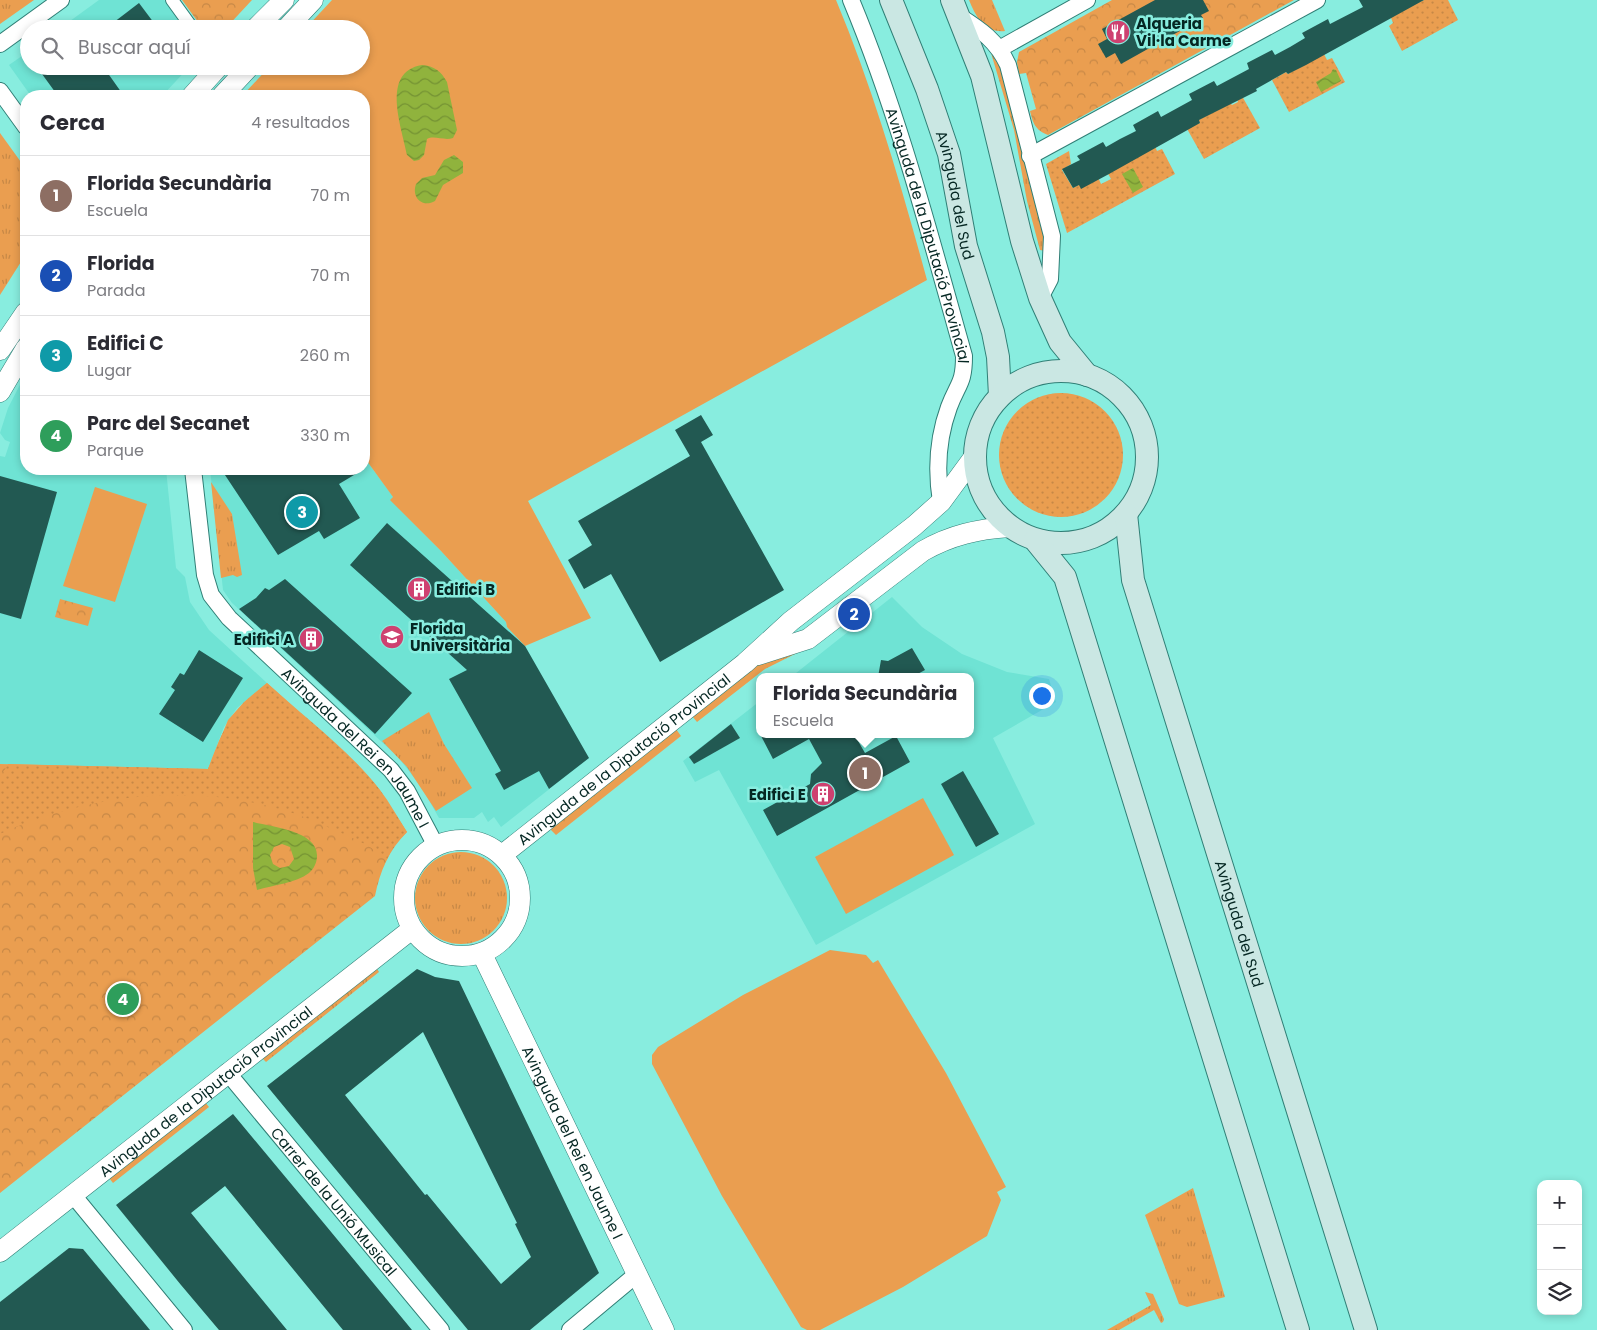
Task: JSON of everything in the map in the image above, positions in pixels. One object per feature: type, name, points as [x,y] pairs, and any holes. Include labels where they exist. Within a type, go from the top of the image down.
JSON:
[{"type":"main road","name":"Avinguda del Sud","points":[[891,0],[927,89],[949,154],[966,246],[993,332],[998,357],[1000,396]]},
{"type":"main road","points":[[956,8],[982,76],[1022,241],[1040,298],[1060,342],[1087,375]]},
{"type":"main road","points":[[1064,370],[1087,375],[1106,383],[1122,395],[1135,411],[1146,438],[1147,468],[1140,492],[1126,514],[1107,530],[1084,540],[1059,543],[1035,540],[1010,527],[992,509],[980,487],[974,457],[977,438],[986,415],[1000,396],[1019,382],[1041,373],[1064,370]]},
{"type":"main road","name":"Avinguda del Sud","points":[[1126,514],[1133,580],[1366,1330]]},
{"type":"main road","points":[[1035,540],[1065,577],[1298,1330]]},
{"type":"street","points":[[33,20],[61,0]]},
{"type":"street","points":[[172,0],[186,20]]},
{"type":"street","points":[[264,20],[284,0]]},
{"type":"street","points":[[294,20],[312,0]]},
{"type":"street","name":"Avinguda de la Diputació Provincial","points":[[851,0],[868,40],[903,141],[964,356],[964,376],[950,405],[943,427],[937,480],[941,502]]},
{"type":"street","points":[[1000,48],[1087,0]]},
{"type":"street","points":[[1030,156],[1317,0]]},
{"type":"street","points":[[956,8],[988,35],[1000,48],[1008,65],[1052,236],[1050,279],[1040,298]]},
{"type":"street","points":[[0,44],[20,30]]},
{"type":"street","points":[[197,90],[211,75]]},
{"type":"street","points":[[228,90],[242,75]]},
{"type":"street","points":[[0,91],[20,118]]},
{"type":"street","points":[[0,350],[20,321]]},
{"type":"street","points":[[0,392],[20,358]]},
{"type":"street","name":"Avinguda de la Diputació Provincial","points":[[502,855],[746,662],[790,621],[941,502],[974,457]]},
{"type":"street","name":"Avinguda del Rei en Jaume I","points":[[194,475],[205,575],[211,595],[229,618],[391,770],[407,791],[436,846]]},
{"type":"street","name":"Avinguda de la Diputació Provincial","points":[[746,662],[772,650],[808,639],[923,550],[942,540],[979,529],[1010,527]]},
{"type":"street","points":[[452,840],[465,840],[485,844],[502,855],[513,868],[519,884],[521,901],[518,918],[510,933],[498,945],[482,954],[469,957],[442,954],[430,948],[412,929],[404,904],[406,880],[414,865],[436,846],[452,840]]},
{"type":"street","name":"Avinguda de la Diputació Provincial","points":[[0,1252],[227,1072],[412,929]]},
{"type":"street","name":"Avinguda del Rei en Jaume I","points":[[482,954],[664,1330]]},
{"type":"street","name":"Carrer de la Unió Musical","points":[[227,1072],[441,1330]]},
{"type":"street","points":[[73,1194],[184,1330]]},
{"type":"street","points":[[570,1330],[637,1274]]},
{"type":"shaded area","points":[[99,0],[164,0],[178,20],[71,20]]},
{"type":"shaded area","points":[[20,57],[20,75],[182,75],[168,90],[27,90],[9,65]]},
{"type":"shaded area","points":[[20,385],[20,475],[167,475],[176,568],[185,577],[190,602],[209,630],[267,683],[237,708],[224,727],[208,769],[0,764],[0,456],[5,457],[10,442],[5,440],[0,433],[8,408]]},
{"type":"shaded area","name":"Florida Universitària","points":[[370,465],[394,498],[391,500],[441,551],[506,622],[507,627],[525,646],[589,758],[501,827],[494,817],[488,822],[482,812],[474,818],[439,818],[422,788],[398,757],[232,603],[223,590],[211,475],[370,475]]},
{"type":"shaded area","points":[[892,597],[922,627],[962,654],[1007,672],[1049,679],[1056,702],[993,738],[1035,824],[816,945],[719,770],[695,782],[683,761],[756,704],[756,738],[974,738],[974,673],[796,673]]},
{"type":"green space","points":[[0,0],[34,0],[0,24]]},
{"type":"green space","points":[[182,0],[252,0],[233,20],[196,20]]},
{"type":"green space","points":[[332,0],[836,0],[875,104],[927,280],[528,501],[591,618],[525,646],[507,627],[506,622],[441,551],[390,500],[393,497],[370,465],[370,90],[248,90],[262,75],[370,75],[370,20],[313,20]]},
{"type":"green space","points":[[969,0],[992,0],[1005,31],[986,27],[978,18]]},
{"type":"green space","points":[[1112,0],[1294,0],[1048,135],[1035,126],[1032,119],[1030,111],[1036,109],[1026,73],[1019,74],[1017,62],[1019,52]]},
{"type":"green space","points":[[1424,0],[1448,0],[1458,20],[1402,51],[1389,26],[1393,23],[1390,15]]},
{"type":"green space","points":[[1323,52],[1327,60],[1332,58],[1345,82],[1289,112],[1272,80],[1286,72],[1288,74]]},
{"type":"green space","points":[[991,53],[1002,70],[1047,243],[1045,251],[1040,250],[1027,201],[1014,130]]},
{"type":"green space","points":[[1242,96],[1260,128],[1204,159],[1186,127],[1200,123],[1198,120],[1230,103],[1232,105],[1238,102],[1237,99]]},
{"type":"green space","points":[[0,133],[20,161],[20,263],[0,295]]},
{"type":"green space","points":[[1154,144],[1157,151],[1162,149],[1175,174],[1067,233],[1046,164],[1069,151],[1071,164],[1062,170],[1073,188],[1097,175],[1101,184],[1111,179],[1106,170]]},
{"type":"green space","points":[[1061,393],[1085,397],[1105,411],[1119,431],[1123,455],[1119,479],[1105,499],[1085,513],[1061,517],[1037,513],[1017,499],[1003,479],[999,455],[1003,431],[1017,411],[1037,397]]},
{"type":"green space","points":[[211,482],[232,514],[242,575],[237,577],[233,575],[221,578]]},
{"type":"green space","points":[[95,487],[147,504],[115,602],[63,586]]},
{"type":"green space","points":[[60,599],[93,608],[88,626],[55,617]]},
{"type":"green space","points":[[801,651],[760,673],[756,673],[756,676],[697,722],[692,716],[763,661]]},
{"type":"green space","points":[[267,683],[357,764],[379,789],[407,832],[395,846],[386,861],[375,896],[0,1193],[0,764],[208,769],[224,731],[236,712],[254,693]]},
{"type":"green space","points":[[267,683],[355,762],[369,776],[387,800],[407,832],[394,845],[387,859],[355,839],[294,814],[252,802],[210,796],[167,795],[124,799],[82,806],[40,818],[0,834],[0,778],[8,764],[208,769],[228,720],[244,702]]},
{"type":"green space","points":[[429,712],[444,744],[472,788],[436,811],[407,767],[382,741]]},
{"type":"green space","points":[[676,729],[681,736],[556,835],[550,829]]},
{"type":"green space","points":[[923,798],[954,855],[846,914],[815,857]]},
{"type":"green space","points":[[461,852],[478,856],[493,866],[503,881],[507,898],[503,915],[493,930],[478,940],[461,944],[444,940],[429,930],[419,915],[415,898],[419,881],[429,866],[444,856]]},
{"type":"green space","points":[[830,950],[866,955],[873,963],[878,960],[946,1073],[1006,1187],[997,1192],[1001,1200],[987,1236],[903,1287],[820,1330],[807,1330],[801,1327],[722,1196],[652,1064],[652,1055],[658,1047],[743,995]]},
{"type":"green space","points":[[375,966],[379,972],[266,1062],[261,1057]]},
{"type":"green space","points":[[205,1102],[209,1107],[113,1183],[109,1178]]},
{"type":"green space","points":[[1193,1188],[1225,1297],[1187,1307],[1179,1304],[1145,1215]]},
{"type":"green space","points":[[1145,1292],[1153,1294],[1164,1319],[1163,1322],[1161,1323],[1154,1310],[1119,1330],[1107,1330],[1151,1305]]},
{"type":"water","points":[[422,65],[437,70],[447,82],[457,130],[453,138],[427,139],[424,155],[419,160],[414,161],[407,155],[398,116],[397,89],[401,78],[409,70]]},
{"type":"water","points":[[1333,69],[1336,70],[1341,81],[1321,92],[1316,82],[1331,73]]},
{"type":"water","points":[[454,155],[463,162],[463,173],[443,185],[435,201],[426,203],[419,200],[415,194],[416,184],[422,178],[435,175],[444,160]]},
{"type":"water","points":[[1133,168],[1143,187],[1133,193],[1122,174]]},
{"type":"water","points":[[253,822],[282,828],[302,836],[310,841],[315,848],[317,858],[312,870],[304,876],[291,881],[257,890],[253,868]],"holes":[[[282,844],[290,847],[294,859],[289,866],[280,868],[273,864],[270,855],[274,847]]]},
{"type":"building","name":"Alqueria Vil·la Carme","points":[[1155,0],[1203,0],[1209,11],[1201,15],[1203,18],[1121,64],[1115,53],[1106,58],[1098,44],[1107,39],[1102,29]]},
{"type":"building","points":[[1359,0],[1424,0],[1306,65],[1288,74],[1286,72],[1256,89],[1257,91],[1199,120],[1200,123],[1081,189],[1079,185],[1073,188],[1062,169],[1080,160],[1077,156],[1103,142],[1106,147],[1136,131],[1133,125],[1158,111],[1161,117],[1192,100],[1189,94],[1214,81],[1217,86],[1249,69],[1247,63],[1272,50],[1275,55],[1290,47],[1305,38],[1302,33],[1328,19],[1330,24],[1363,7]]},
{"type":"building","points":[[139,3],[152,20],[117,20]]},
{"type":"building","points":[[43,75],[109,75],[120,90],[54,90]]},
{"type":"building","points":[[701,415],[713,435],[701,442],[784,590],[660,662],[611,574],[584,589],[568,560],[592,545],[578,521],[690,456],[675,430]]},
{"type":"building","points":[[225,475],[354,475],[339,484],[360,518],[324,539],[319,531],[278,555]]},
{"type":"building","points":[[0,476],[57,492],[21,619],[0,613]]},
{"type":"building","points":[[387,523],[525,646],[589,758],[549,789],[539,771],[504,790],[495,774],[501,771],[449,679],[467,670],[350,565]]},
{"type":"building","name":"Edifici A","points":[[285,579],[412,693],[375,734],[239,609],[256,598],[265,588],[269,590]]},
{"type":"building","points":[[912,648],[925,670],[919,673],[879,673],[881,660],[888,661]]},
{"type":"building","points":[[199,650],[243,678],[203,742],[159,714],[175,690],[171,687],[180,673],[184,675]]},
{"type":"building","points":[[731,724],[740,738],[694,764],[689,757]]},
{"type":"building","name":"Edifici E","points":[[762,738],[856,738],[865,753],[892,738],[897,738],[910,762],[777,836],[763,810],[810,784],[811,774],[822,763],[809,739],[773,759]]},
{"type":"building","points":[[963,771],[999,834],[976,847],[941,784]]},
{"type":"building","points":[[417,969],[435,977],[459,981],[599,1273],[530,1330],[468,1330],[267,1086]],"holes":[[[423,1032],[517,1223],[515,1224],[531,1257],[501,1284],[427,1194],[425,1195],[345,1095]]]},
{"type":"building","points":[[233,1114],[412,1330],[343,1330],[225,1186],[191,1213],[287,1330],[219,1330],[181,1285],[116,1205]]},
{"type":"building","points":[[69,1248],[83,1249],[150,1330],[0,1330],[0,1302]]},
{"type":"place","name":"Alqueria Vil·la Carme","points":[[1118,32]]},
{"type":"place","name":"Edifici C","points":[[302,512]]},
{"type":"place","name":"Edifici B","points":[[419,589]]},
{"type":"place","name":"Florida","points":[[854,614]]},
{"type":"place","name":"Florida Universitària","points":[[392,637]]},
{"type":"place","name":"Edifici A","points":[[311,639]]},
{"type":"place","name":"Florida Secundària","points":[[865,773]]},
{"type":"place","name":"Edifici E","points":[[823,794]]},
{"type":"place","name":"Parc del Secanet","points":[[123,999]]}]
